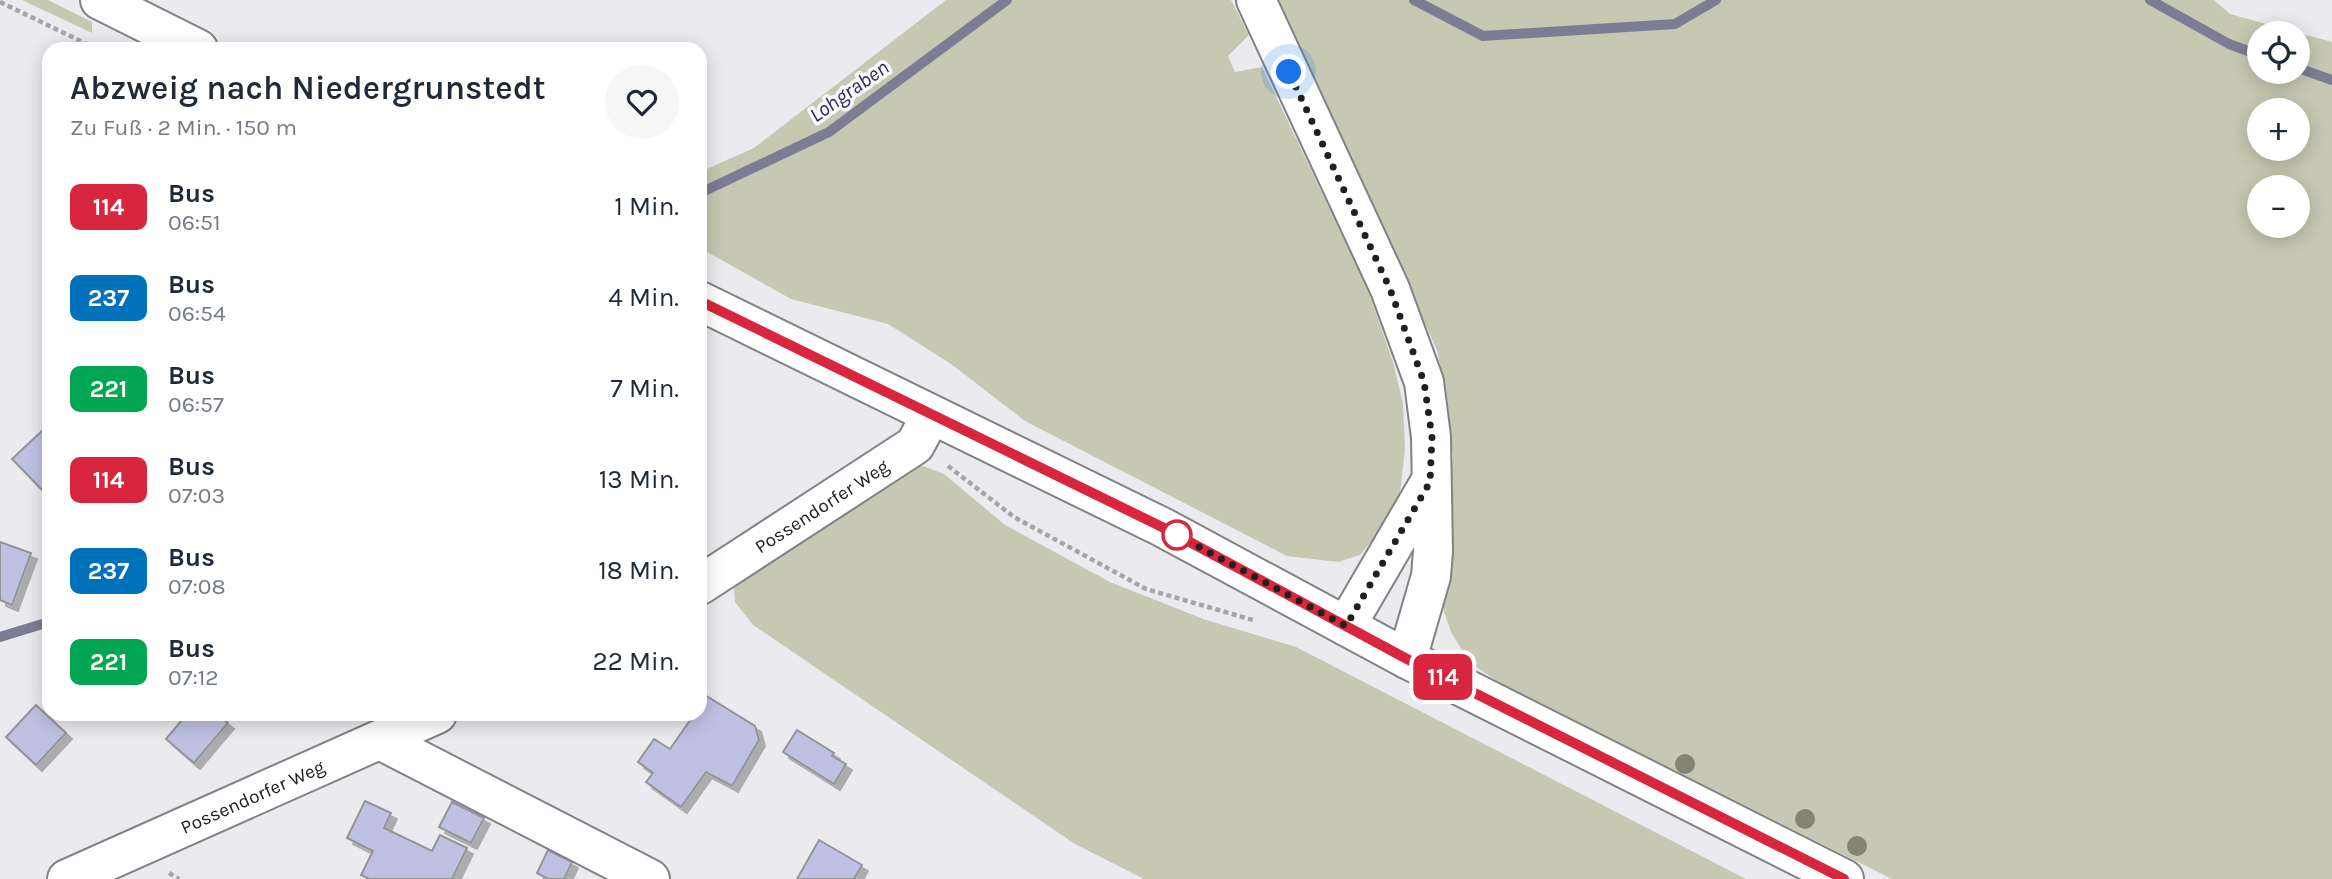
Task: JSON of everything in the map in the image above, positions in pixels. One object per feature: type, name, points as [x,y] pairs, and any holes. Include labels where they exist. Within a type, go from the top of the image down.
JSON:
[{"type":"street","points":[[100,0],[184,42]]},
{"type":"street","points":[[1256,0],[1390,289],[1424,382],[1432,437],[1430,482],[1433,551],[1431,576],[1407,659]]},
{"type":"street","points":[[707,304],[1174,533],[1407,659],[1844,879]]},
{"type":"street","name":"Possendorfer Weg","points":[[707,580],[915,445],[931,415]]},
{"type":"street","points":[[1346,626],[1430,482]]},
{"type":"street","name":"Possendorfer Weg","points":[[67,879],[422,721]]},
{"type":"street","points":[[380,740],[650,879]]},
{"type":"path","points":[[0,2],[83,42]]},
{"type":"green space","points":[[22,0],[48,0],[92,22],[92,33]]},
{"type":"green space","points":[[946,0],[1231,0],[1249,35],[1228,56],[1235,72],[1262,67],[1366,285],[1393,362],[1403,403],[1405,448],[1400,494],[1382,529],[1360,555],[1338,562],[1287,556],[1025,421],[951,364],[888,324],[791,299],[707,252],[707,169],[754,148]]},
{"type":"green space","points":[[1279,0],[2214,0],[2230,14],[2256,21],[2247,21],[2247,84],[2310,84],[2310,36],[2332,42],[2332,879],[1892,879],[1500,683],[1470,663],[1451,632],[1440,600],[1453,456],[1448,403],[1437,350]]},
{"type":"green space","points":[[918,464],[944,474],[1005,525],[1110,582],[1206,620],[1296,647],[1746,879],[1144,879],[1075,844],[753,625],[735,602],[734,588],[746,573]]},
{"type":"building","points":[[42,431],[42,490],[12,459]]},
{"type":"building","points":[[0,542],[31,553],[12,605],[0,600]]},
{"type":"building","points":[[707,696],[755,726],[759,740],[732,786],[706,772],[681,807],[646,782],[653,773],[638,762],[654,739],[670,749],[690,721],[707,721]]},
{"type":"building","points":[[36,705],[42,711],[42,721],[53,721],[66,733],[36,765],[6,737]]},
{"type":"building","points":[[181,721],[228,723],[194,763],[166,739]]},
{"type":"building","points":[[797,730],[834,753],[832,756],[846,764],[834,784],[783,752]]},
{"type":"building","points":[[365,801],[391,813],[384,828],[432,851],[440,835],[467,848],[452,879],[369,879],[361,875],[373,851],[347,838]]},
{"type":"building","points":[[452,802],[484,818],[471,843],[439,827]]},
{"type":"building","points":[[819,840],[862,865],[854,879],[797,879]]},
{"type":"building","points":[[548,850],[572,862],[564,879],[548,879],[537,873]]},
{"type":"waterway","name":"Lohgraben","points":[[707,190],[829,132],[1007,0]]},
{"type":"waterway","name":"Lohgraben","points":[[1414,0],[1483,36],[1675,24],[1716,0]]},
{"type":"waterway","name":"Lohgraben","points":[[2150,0],[2229,44],[2247,51]]},
{"type":"waterway","name":"Lohgraben","points":[[2310,72],[2332,80]]},
{"type":"waterway","name":"Lohgraben","points":[[0,637],[42,624]]},
{"type":"bus line","name":"114","points":[[707,304],[1162,527],[1407,659],[1844,879]]},
{"type":"route","points":[[1177,535],[1346,626],[1430,482],[1432,437],[1424,382],[1390,289],[1289,72]]}]
